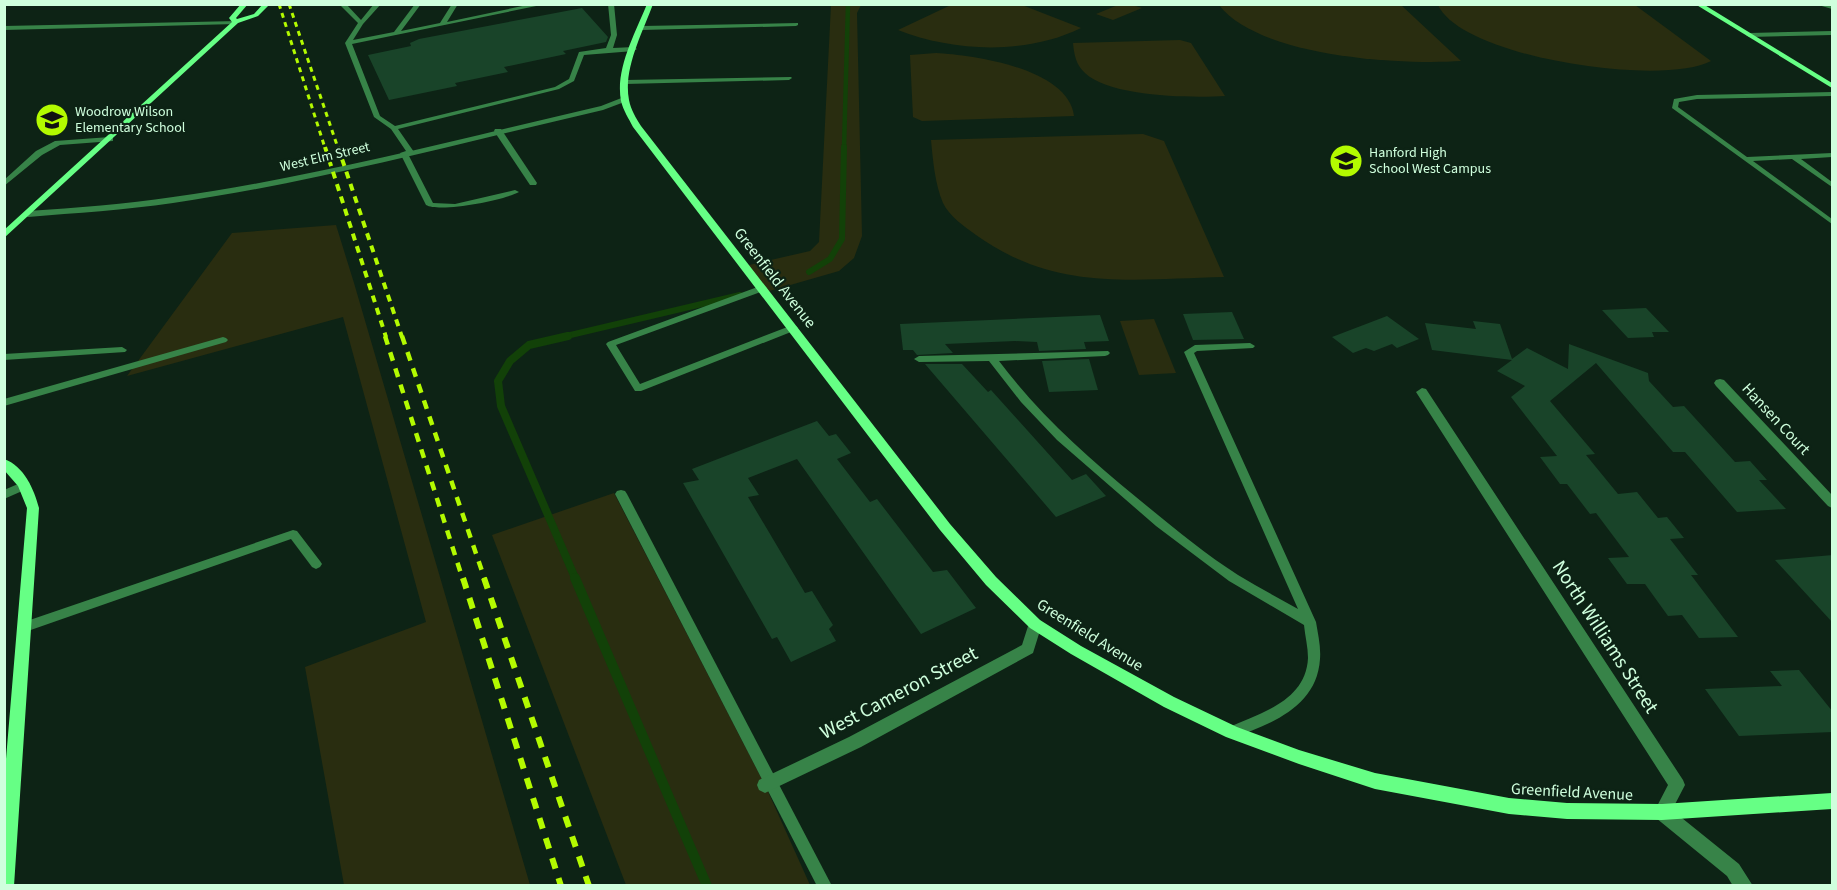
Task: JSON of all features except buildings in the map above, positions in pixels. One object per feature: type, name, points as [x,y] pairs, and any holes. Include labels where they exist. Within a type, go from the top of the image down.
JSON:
[{"type":"street","points":[[236,22],[232,18],[245,4]]},
{"type":"street","points":[[4,28],[236,22],[256,15],[267,4]]},
{"type":"street","points":[[624,99],[625,82],[634,49],[650,4]]},
{"type":"street","points":[[1698,4],[1833,86]]},
{"type":"street","points":[[4,235],[236,22]]},
{"type":"street","points":[[1749,35],[1833,33]]},
{"type":"street","name":"West Elm Street","points":[[28,214],[102,210],[198,197],[603,108],[624,99]]},
{"type":"street","name":"Greenfield Avenue","points":[[624,99],[643,135],[945,527],[991,581],[1035,624],[1084,655],[1169,702],[1232,732],[1299,758],[1375,782],[1509,806],[1567,811],[1662,812],[1833,801]]},
{"type":"street","name":"Hansen Court","points":[[1720,383],[1833,503]]},
{"type":"street","name":"North Williams Street","points":[[1422,392],[1677,785],[1662,812]]},
{"type":"street","points":[[4,463],[19,474],[33,508],[5,885]]},
{"type":"street","name":"West Cameron Street","points":[[767,784],[855,742],[1028,649],[1035,624]]},
{"type":"street","points":[[1662,812],[1733,870],[1744,885]]},
{"type":"lane","points":[[348,43],[361,22],[378,4]]},
{"type":"lane","points":[[396,33],[418,4]]},
{"type":"lane","points":[[442,24],[455,4]]},
{"type":"lane","points":[[493,14],[499,4]]},
{"type":"lane","points":[[609,50],[615,35],[611,4]]},
{"type":"lane","points":[[1818,4],[1833,8]]},
{"type":"lane","points":[[342,5],[361,22]]},
{"type":"lane","points":[[348,43],[539,5]]},
{"type":"lane","points":[[642,28],[796,24]]},
{"type":"lane","points":[[348,43],[377,117],[394,128],[430,205],[455,206],[514,192]]},
{"type":"lane","points":[[394,128],[557,88],[572,80],[581,53],[634,49]]},
{"type":"lane","points":[[625,82],[789,78]]},
{"type":"lane","points":[[1833,94],[1696,97],[1676,100],[1675,108],[1833,222]]},
{"type":"lane","points":[[498,131],[533,183]]},
{"type":"lane","points":[[4,184],[39,153],[58,143],[110,139]]},
{"type":"lane","points":[[1746,159],[1833,155]]},
{"type":"lane","points":[[1794,157],[1833,185]]},
{"type":"lane","points":[[763,288],[611,344],[638,389],[793,328]]},
{"type":"lane","points":[[4,403],[223,340]]},
{"type":"lane","points":[[1232,732],[1294,704],[1309,684],[1314,659],[1310,622],[1189,352],[1196,348],[1250,346]]},
{"type":"lane","points":[[4,357],[122,350]]},
{"type":"lane","points":[[919,359],[1105,353]]},
{"type":"lane","points":[[992,358],[1007,379],[1047,423],[1097,472],[1170,532],[1225,573],[1310,622]]},
{"type":"lane","points":[[4,495],[25,485]]},
{"type":"lane","points":[[621,494],[767,784],[825,885]]},
{"type":"lane","points":[[25,627],[293,534],[316,564]]},
{"type":"green space","points":[[953,4],[1022,5],[1081,28],[1037,43],[990,47],[942,43],[898,30]]},
{"type":"green space","points":[[831,5],[861,5],[857,13],[862,236],[854,258],[839,271],[766,292],[745,266],[810,251],[819,242]]},
{"type":"green space","points":[[1118,5],[1142,8],[1113,20],[1096,14]]},
{"type":"green space","points":[[1219,5],[1401,5],[1461,61],[1368,59],[1297,47],[1265,36],[1238,22]]},
{"type":"green space","points":[[1438,5],[1635,5],[1711,61],[1686,68],[1651,71],[1610,69],[1566,63],[1522,53],[1484,40],[1455,24]]},
{"type":"green space","points":[[1180,40],[1191,43],[1225,96],[1172,96],[1113,87],[1097,81],[1082,70],[1076,59],[1073,43]]},
{"type":"green space","points":[[936,53],[994,61],[1017,67],[1037,76],[1055,86],[1068,100],[1074,116],[922,121],[913,117],[910,55]]},
{"type":"green space","points":[[1143,134],[1164,141],[1224,277],[1126,280],[1065,274],[1035,266],[1006,253],[976,235],[953,217],[940,196],[931,140]]},
{"type":"green space","points":[[336,225],[530,885],[344,885],[305,667],[426,622],[343,317],[127,376],[232,233]]},
{"type":"green space","points":[[1154,319],[1176,373],[1139,375],[1120,321]]},
{"type":"green space","points":[[614,493],[765,785],[810,885],[626,885],[492,535]]},
{"type":"waterway","points":[[844,148],[848,4]]},
{"type":"waterway","points":[[809,272],[830,259],[842,239],[844,147]]},
{"type":"waterway","points":[[562,337],[740,295]]},
{"type":"waterway","points":[[568,336],[529,345],[510,361],[498,381],[501,406],[576,580]]},
{"type":"waterway","points":[[575,578],[707,886]]},
{"type":"railway","points":[[279,4],[325,148]]},
{"type":"railway","points":[[289,4],[338,148]]},
{"type":"railway","points":[[325,147],[386,337]]},
{"type":"railway","points":[[338,147],[402,337]]},
{"type":"railway","points":[[385,336],[463,580]]},
{"type":"railway","points":[[402,336],[485,580]]},
{"type":"railway","points":[[463,578],[561,886]]},
{"type":"railway","points":[[484,578],[589,886]]},
{"type":"place","name":"Woodrow Wilson Elementary School","points":[[52,120]]},
{"type":"place","name":"Hanford High School West Campus","points":[[1346,161]]}]
